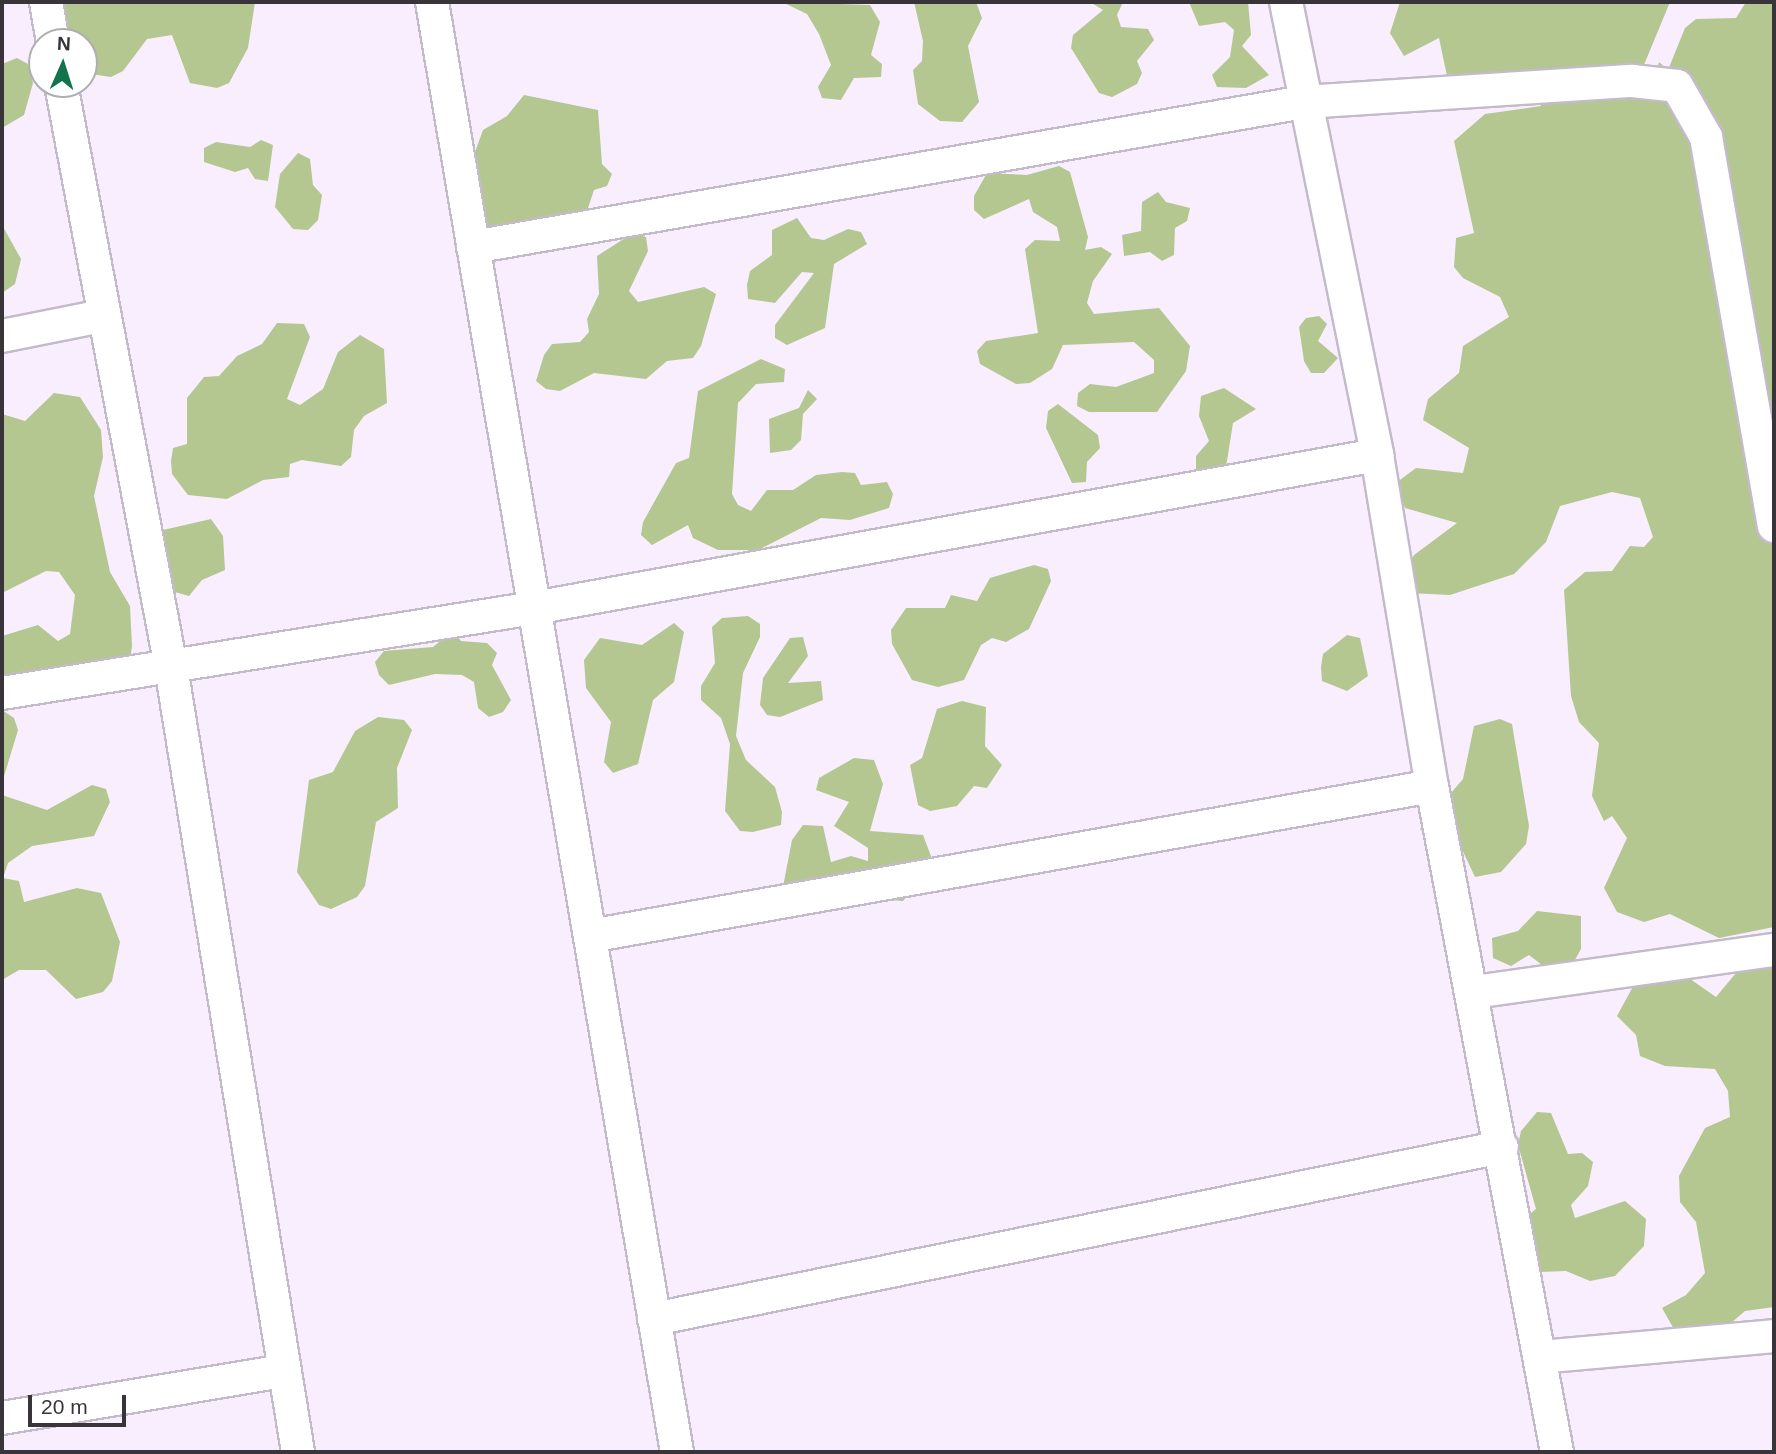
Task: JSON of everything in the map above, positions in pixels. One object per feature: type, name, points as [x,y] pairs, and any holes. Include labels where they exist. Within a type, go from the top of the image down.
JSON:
[{"type":"street","points":[[46,2],[51,28]]},
{"type":"street","points":[[432,2],[677,1452]]},
{"type":"street","points":[[1286,2],[1377,455],[1432,786],[1474,992],[1557,1452]]},
{"type":"street","points":[[473,247],[1304,102],[1632,81],[1677,86],[1687,94],[1706,137],[1774,526]]},
{"type":"street","points":[[63,98],[102,316],[171,667],[299,1452]]},
{"type":"street","points":[[2,336],[102,316]]},
{"type":"street","points":[[2,693],[534,608],[1377,455]]},
{"type":"street","points":[[590,936],[1432,786]]},
{"type":"street","points":[[1474,992],[1774,950]]},
{"type":"street","points":[[654,1319],[1502,1147]]},
{"type":"street","points":[[1540,1357],[1774,1336]]},
{"type":"street","points":[[2,1419],[284,1371]]},
{"type":"green space","points":[[62,2],[255,2],[248,48],[229,83],[217,88],[190,83],[172,35],[147,39],[123,71],[111,77],[98,75],[98,28],[58,28]]},
{"type":"green space","points":[[782,2],[870,5],[880,22],[871,55],[882,64],[881,77],[854,78],[841,100],[822,98],[818,87],[831,65],[819,34],[807,14]]},
{"type":"green space","points":[[914,2],[976,2],[982,18],[968,46],[979,102],[962,122],[940,121],[918,104],[913,70],[922,61],[923,41]]},
{"type":"green space","points":[[1090,2],[1123,2],[1117,15],[1121,27],[1148,29],[1154,40],[1137,61],[1142,73],[1137,84],[1112,97],[1099,93],[1071,48],[1073,35],[1103,10]]},
{"type":"green space","points":[[1189,2],[1248,2],[1251,35],[1242,46],[1269,75],[1246,88],[1217,87],[1212,75],[1230,57],[1234,30],[1225,22],[1199,26]]},
{"type":"green space","points":[[1400,2],[1670,2],[1641,72],[1655,79],[1659,62],[1668,70],[1685,28],[1696,19],[1736,18],[1746,2],[1774,2],[1774,927],[1719,938],[1670,914],[1644,922],[1617,912],[1604,888],[1627,838],[1612,816],[1604,821],[1592,796],[1599,743],[1579,722],[1571,696],[1564,590],[1585,572],[1612,571],[1630,546],[1644,547],[1653,537],[1640,498],[1612,492],[1560,506],[1546,542],[1514,574],[1450,595],[1409,593],[1408,566],[1414,555],[1457,523],[1405,508],[1396,483],[1416,468],[1463,473],[1469,448],[1423,420],[1428,399],[1459,373],[1463,346],[1509,317],[1500,297],[1463,278],[1454,267],[1456,238],[1474,233],[1454,141],[1485,114],[1541,106],[1531,92],[1447,76],[1439,38],[1404,56],[1390,33]]},
{"type":"green space","points":[[17,58],[28,64],[29,98],[24,115],[2,128],[2,64]]},
{"type":"green space","points":[[524,95],[598,110],[602,164],[612,174],[607,186],[594,190],[585,217],[536,236],[480,228],[470,166],[483,130],[507,116]]},
{"type":"green space","points":[[261,140],[273,145],[268,181],[255,179],[248,168],[235,172],[204,162],[204,148],[216,142],[250,147]]},
{"type":"green space","points":[[298,153],[310,159],[313,185],[322,195],[318,220],[308,230],[293,229],[275,207],[280,174]]},
{"type":"green space","points":[[1059,166],[1070,172],[1088,237],[1085,250],[1101,247],[1112,254],[1093,281],[1087,303],[1094,314],[1159,308],[1190,346],[1186,371],[1157,412],[1089,412],[1077,406],[1078,393],[1090,384],[1116,387],[1154,373],[1154,360],[1134,342],[1063,345],[1052,369],[1030,383],[1016,384],[980,364],[977,351],[986,341],[1038,333],[1025,249],[1035,240],[1060,241],[1057,227],[1033,212],[1029,199],[984,219],[974,210],[974,196],[987,173],[1027,175]]},
{"type":"green space","points":[[1158,192],[1166,202],[1190,208],[1187,221],[1175,228],[1174,255],[1162,261],[1150,252],[1124,256],[1122,235],[1141,231],[1142,202]]},
{"type":"green space","points":[[797,218],[811,238],[824,240],[848,229],[861,232],[867,244],[834,264],[825,328],[787,345],[775,338],[775,325],[814,273],[802,272],[775,303],[748,299],[747,285],[750,271],[772,255],[772,230]]},
{"type":"green space","points":[[2,225],[21,259],[15,284],[2,293]]},
{"type":"green space","points":[[633,233],[646,237],[648,251],[629,291],[638,302],[704,287],[716,294],[701,346],[693,358],[667,361],[646,379],[594,373],[560,391],[546,389],[536,381],[544,355],[552,344],[580,342],[589,332],[587,319],[599,294],[597,256]]},
{"type":"green space","points":[[1319,316],[1327,324],[1318,341],[1338,358],[1324,373],[1311,373],[1304,361],[1299,327],[1306,318]]},
{"type":"green space","points":[[277,323],[304,324],[310,337],[287,399],[300,405],[323,389],[338,352],[360,335],[384,349],[387,403],[364,416],[354,430],[351,457],[341,466],[302,460],[290,464],[289,477],[263,480],[227,499],[188,495],[172,474],[171,461],[173,448],[187,444],[187,398],[204,377],[219,376],[237,356],[262,344]]},
{"type":"green space","points":[[761,359],[785,369],[784,382],[756,384],[738,403],[732,494],[738,505],[751,511],[767,490],[793,490],[816,475],[842,472],[855,473],[861,485],[887,482],[893,494],[889,508],[850,520],[821,518],[758,550],[718,550],[693,538],[688,525],[652,545],[641,535],[643,522],[676,463],[689,458],[698,391]]},
{"type":"green space","points":[[1224,388],[1256,409],[1233,423],[1226,467],[1196,476],[1196,456],[1209,441],[1199,416],[1201,396]]},
{"type":"green space","points":[[808,390],[817,399],[803,414],[801,440],[791,450],[770,453],[769,419],[799,408]]},
{"type":"green space","points":[[54,393],[80,397],[101,430],[103,457],[94,496],[110,572],[130,606],[132,646],[130,660],[66,696],[40,702],[2,684],[2,636],[38,625],[58,641],[70,634],[75,595],[59,572],[46,571],[2,593],[2,414],[25,421]]},
{"type":"green space","points":[[1058,404],[1098,435],[1100,448],[1087,462],[1086,482],[1072,483],[1046,428],[1048,411]]},
{"type":"green space","points":[[211,519],[223,536],[225,570],[202,580],[189,596],[164,589],[163,530]]},
{"type":"green space","points":[[1034,565],[1048,569],[1051,581],[1029,629],[1006,642],[992,638],[981,645],[964,680],[938,687],[912,680],[892,644],[891,630],[906,608],[945,608],[951,595],[977,601],[990,578]]},
{"type":"green space","points":[[748,616],[760,624],[760,637],[743,673],[736,736],[746,760],[775,787],[782,812],[781,825],[753,832],[740,831],[725,811],[730,744],[721,718],[701,700],[701,686],[715,663],[712,627],[722,618]]},
{"type":"green space","points":[[674,623],[684,632],[674,682],[653,700],[638,764],[613,773],[604,762],[611,722],[586,688],[584,660],[600,638],[642,645]]},
{"type":"green space","points":[[453,631],[461,641],[487,643],[497,653],[492,665],[511,700],[503,712],[489,717],[478,708],[474,682],[462,675],[435,674],[389,685],[379,675],[375,662],[384,651],[433,647]]},
{"type":"green space","points":[[1347,635],[1360,638],[1368,676],[1347,691],[1322,681],[1321,667],[1323,654]]},
{"type":"green space","points":[[803,637],[808,656],[788,683],[821,681],[823,700],[780,717],[767,715],[760,705],[763,678],[790,638]]},
{"type":"green space","points":[[962,701],[986,707],[985,746],[1002,765],[987,788],[974,786],[957,806],[930,811],[918,805],[910,765],[922,758],[937,709]]},
{"type":"green space","points":[[2,710],[14,718],[18,730],[2,783]]},
{"type":"green space","points":[[378,717],[404,720],[412,730],[397,768],[398,808],[376,822],[365,886],[357,897],[331,909],[319,905],[297,872],[309,780],[333,772],[355,731]]},
{"type":"green space","points":[[1500,719],[1512,724],[1529,826],[1526,844],[1501,872],[1475,877],[1458,841],[1430,839],[1420,829],[1463,779],[1474,726]]},
{"type":"green space","points":[[854,758],[874,760],[883,784],[870,831],[923,835],[934,864],[903,901],[782,892],[792,840],[803,825],[823,826],[831,862],[851,856],[868,861],[868,848],[834,826],[849,802],[816,790],[819,778]]},
{"type":"green space","points":[[92,785],[106,789],[110,802],[94,836],[32,846],[8,863],[3,878],[19,881],[24,902],[77,888],[101,893],[120,942],[112,981],[103,992],[76,999],[46,970],[19,970],[2,980],[2,795],[47,810]]},
{"type":"green space","points":[[1537,911],[1581,916],[1581,949],[1571,967],[1546,968],[1529,955],[1511,966],[1493,958],[1492,938],[1518,931]]},
{"type":"green space","points":[[1751,955],[1774,959],[1774,1307],[1745,1311],[1724,1329],[1675,1331],[1662,1308],[1686,1295],[1705,1273],[1696,1222],[1680,1202],[1679,1176],[1705,1128],[1730,1117],[1728,1091],[1715,1069],[1665,1066],[1640,1056],[1636,1035],[1617,1016],[1642,970],[1670,965],[1716,997]]},
{"type":"green space","points":[[1537,1112],[1551,1113],[1568,1154],[1582,1153],[1593,1162],[1588,1186],[1571,1205],[1575,1218],[1625,1201],[1646,1219],[1644,1246],[1615,1276],[1590,1281],[1566,1271],[1539,1272],[1525,1218],[1536,1209],[1518,1145],[1521,1131]]}]
